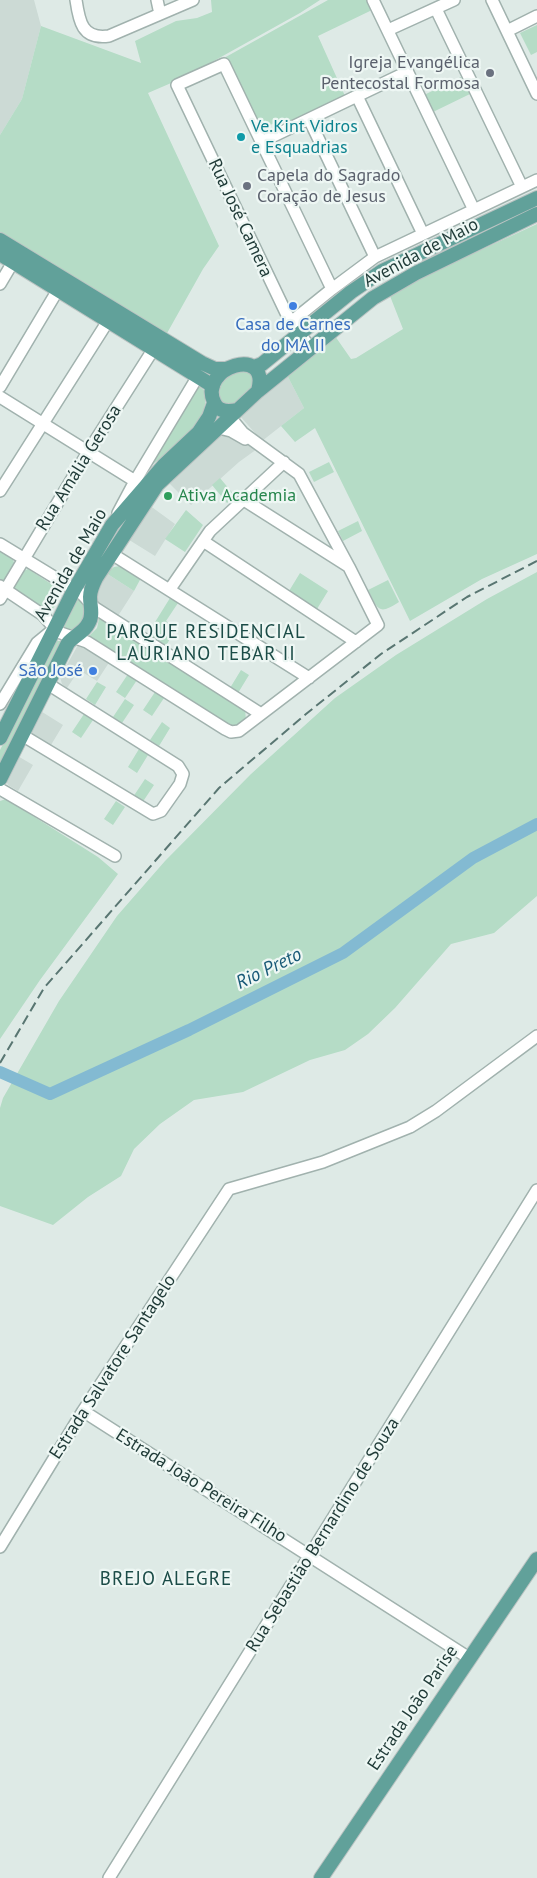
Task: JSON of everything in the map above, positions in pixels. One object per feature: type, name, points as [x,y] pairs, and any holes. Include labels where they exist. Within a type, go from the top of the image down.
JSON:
[{"type":"main road","name":"Avenida de Maio","points":[[254,367],[262,364],[296,330],[382,271],[532,201]]},
{"type":"main road","points":[[532,201],[536,214]]},
{"type":"main road","name":"Avenida de Maio","points":[[258,391],[373,298],[416,273],[536,214]]},
{"type":"main road","points":[[0,240],[108,321],[215,369],[226,369],[242,364],[254,367],[260,378],[258,391],[233,413],[220,410],[214,403],[212,396],[213,386],[226,369]]},
{"type":"main road","points":[[0,254],[62,285],[157,344],[213,386]]},
{"type":"main road","name":"Avenida de Maio","points":[[0,738],[74,590],[112,525],[164,465],[199,432],[209,418],[214,403]]},
{"type":"main road","name":"Avenida de Maio","points":[[0,779],[68,643],[90,622],[92,614],[91,588],[112,554],[157,485],[233,413]]},
{"type":"main road","name":"Estrada João Parise","points":[[321,1878],[537,1558]]},
{"type":"street","points":[[76,0],[82,27],[90,34],[99,38],[108,36],[193,0]]},
{"type":"street","points":[[157,0],[160,14]]},
{"type":"street","points":[[373,0],[474,210]]},
{"type":"street","points":[[388,30],[454,0]]},
{"type":"street","points":[[492,0],[537,94]]},
{"type":"street","points":[[436,9],[522,187]]},
{"type":"street","points":[[507,31],[537,16]]},
{"type":"street","name":"Rua José Camera","points":[[261,142],[224,64],[177,85],[282,307],[310,348]]},
{"type":"street","points":[[525,70],[537,64]]},
{"type":"street","points":[[332,288],[261,142],[407,72]]},
{"type":"street","points":[[357,96],[423,234]]},
{"type":"street","points":[[308,119],[375,257]]},
{"type":"street","points":[[296,330],[296,318],[332,288],[375,257],[537,180]]},
{"type":"street","points":[[0,284],[13,262]]},
{"type":"street","points":[[0,387],[62,285]]},
{"type":"street","points":[[0,492],[41,424],[108,321]]},
{"type":"street","name":"Rua Amália Gerosa","points":[[2,592],[157,344]]},
{"type":"street","points":[[112,525],[132,486],[198,376]]},
{"type":"street","points":[[0,397],[88,452],[132,486]]},
{"type":"street","points":[[233,413],[243,433],[259,446]]},
{"type":"street","points":[[2,592],[43,615],[54,629],[87,642],[225,729],[235,732],[250,723],[378,625],[349,566],[298,474],[284,462],[259,446],[238,434],[219,428]]},
{"type":"street","points":[[170,590],[210,532],[284,462]]},
{"type":"street","points":[[244,500],[349,566]]},
{"type":"street","points":[[203,541],[356,642]]},
{"type":"street","points":[[0,544],[82,594],[96,608],[261,714]]},
{"type":"street","points":[[112,554],[309,678]]},
{"type":"street","points":[[0,704],[37,643],[54,629]]},
{"type":"street","points":[[22,735],[153,814],[161,811],[180,784],[183,774],[178,766],[48,684]]},
{"type":"street","points":[[246,704],[250,714],[250,723]]},
{"type":"street","points":[[0,789],[115,856]]},
{"type":"street","name":"Estrada Salvatore Santagelo","points":[[0,1548],[83,1411],[229,1188],[323,1162],[410,1127],[537,1036]]},
{"type":"street","name":"Rua Sebastião Bernardino de Souza","points":[[109,1878],[537,1190]]},
{"type":"street","name":"Estrada João Pereira Filho","points":[[83,1411],[311,1555],[469,1658]]},
{"type":"shaded area","points":[[0,0],[34,0],[41,26],[22,99],[0,135]]},
{"type":"shaded area","points":[[287,375],[304,408],[262,441],[240,416]]},
{"type":"shaded area","points":[[222,433],[233,434],[257,449],[239,462],[191,505],[169,483]]},
{"type":"shaded area","points":[[149,505],[175,524],[155,556],[126,538]]},
{"type":"shaded area","points":[[106,573],[134,591],[118,616],[96,601],[95,591]]},
{"type":"shaded area","name":"São José","points":[[78,645],[84,645],[110,661],[97,681],[79,670],[67,688],[62,684],[60,677]]},
{"type":"shaded area","points":[[39,710],[63,725],[51,745],[30,731]]},
{"type":"shaded area","points":[[16,755],[33,765],[18,791],[8,785],[6,781]]},
{"type":"green space","points":[[211,0],[320,0],[185,77],[148,93],[219,246],[203,269],[166,335],[0,232],[0,135],[22,99],[41,26],[141,63],[135,41],[176,21],[197,18],[212,12]]},
{"type":"green space","points":[[328,0],[368,0],[372,8],[370,11],[318,36],[345,96],[282,128],[279,121],[261,129],[231,68],[224,58]]},
{"type":"green space","points":[[537,25],[537,52],[531,55],[520,33]]},
{"type":"green space","points":[[461,77],[470,94],[433,112],[424,95]]},
{"type":"green space","points":[[537,224],[537,554],[482,579],[410,621],[315,428],[295,442],[281,426],[304,408],[287,375],[335,336],[351,359],[356,358],[403,329],[390,296],[429,274]]},
{"type":"green space","points":[[248,369],[256,385],[234,405],[220,406],[218,387],[229,373]]},
{"type":"green space","points":[[196,384],[205,391],[202,415],[196,425],[178,444],[148,468]]},
{"type":"green space","points":[[329,462],[334,472],[314,482],[309,472]]},
{"type":"green space","points":[[220,478],[235,496],[227,503],[212,485]]},
{"type":"green space","points":[[186,510],[203,525],[185,552],[165,539]]},
{"type":"green space","points":[[358,521],[362,531],[343,541],[338,531]]},
{"type":"green space","points":[[0,551],[13,560],[16,567],[3,584],[0,582]]},
{"type":"green space","points":[[120,566],[141,578],[134,591],[106,573],[114,567]]},
{"type":"green space","points":[[28,569],[59,589],[59,598],[51,611],[15,589],[13,584],[21,572]]},
{"type":"green space","points":[[537,572],[537,896],[494,933],[451,944],[395,1008],[368,1034],[345,1050],[310,1060],[243,1092],[194,1100],[160,1124],[134,1149],[121,1176],[88,1197],[53,1225],[0,1206],[0,1108],[3,1098],[59,1001],[117,916],[165,861],[251,774],[335,698],[396,655],[487,599]]},
{"type":"green space","points":[[300,573],[328,591],[317,609],[289,591]]},
{"type":"green space","points":[[388,580],[399,602],[387,609],[383,609],[377,606],[368,590]]},
{"type":"green space","points":[[75,594],[82,599],[88,613],[74,632],[59,629]]},
{"type":"green space","points":[[170,598],[178,603],[166,621],[177,628],[165,647],[147,635]]},
{"type":"green space","points":[[100,614],[245,708],[246,721],[229,728],[89,636],[97,628]]},
{"type":"green space","points":[[56,641],[65,641],[0,771],[0,750]]},
{"type":"green space","points":[[241,670],[249,675],[238,693],[230,688]]},
{"type":"green space","points":[[128,674],[137,680],[125,698],[116,692]]},
{"type":"green space","points":[[97,682],[106,687],[95,705],[86,699]]},
{"type":"green space","points":[[155,692],[164,698],[152,716],[143,710]]},
{"type":"green space","points":[[125,699],[134,705],[122,723],[113,717]]},
{"type":"green space","points":[[84,714],[93,720],[81,738],[72,732]]},
{"type":"green space","points":[[162,722],[170,728],[159,746],[150,740]]},
{"type":"green space","points":[[139,749],[148,755],[137,773],[128,767]]},
{"type":"green space","points":[[145,779],[154,785],[142,803],[133,797]]},
{"type":"green space","points":[[6,799],[98,857],[118,874],[40,980],[0,1039],[0,801]]},
{"type":"green space","points":[[116,801],[125,807],[113,825],[104,819]]},
{"type":"waterway","name":"Rio Preto","points":[[0,1072],[50,1094],[189,1030],[343,953],[473,858],[537,824]]},
{"type":"railway","points":[[0,1063],[44,988],[219,788],[306,714],[381,654],[467,597],[537,561]]},
{"type":"place","name":"Igreja Evangélica Pentecostal Formosa","points":[[490,73]]},
{"type":"place","name":"Ve.Kint Vidros e Esquadrias","points":[[241,137]]},
{"type":"place","name":"Capela do Sagrado Coração de Jesus","points":[[247,186]]},
{"type":"place","name":"Casa de Carnes do MA II","points":[[293,306]]},
{"type":"place","name":"Ativa Academia","points":[[168,496]]},
{"type":"place","name":"São José","points":[[93,671]]},
{"type":"district","name":"PARQUE RESIDENCIAL LAURIANO TEBAR II","points":[[206,644]]},
{"type":"district","name":"BREJO ALEGRE","points":[[166,1580]]}]
